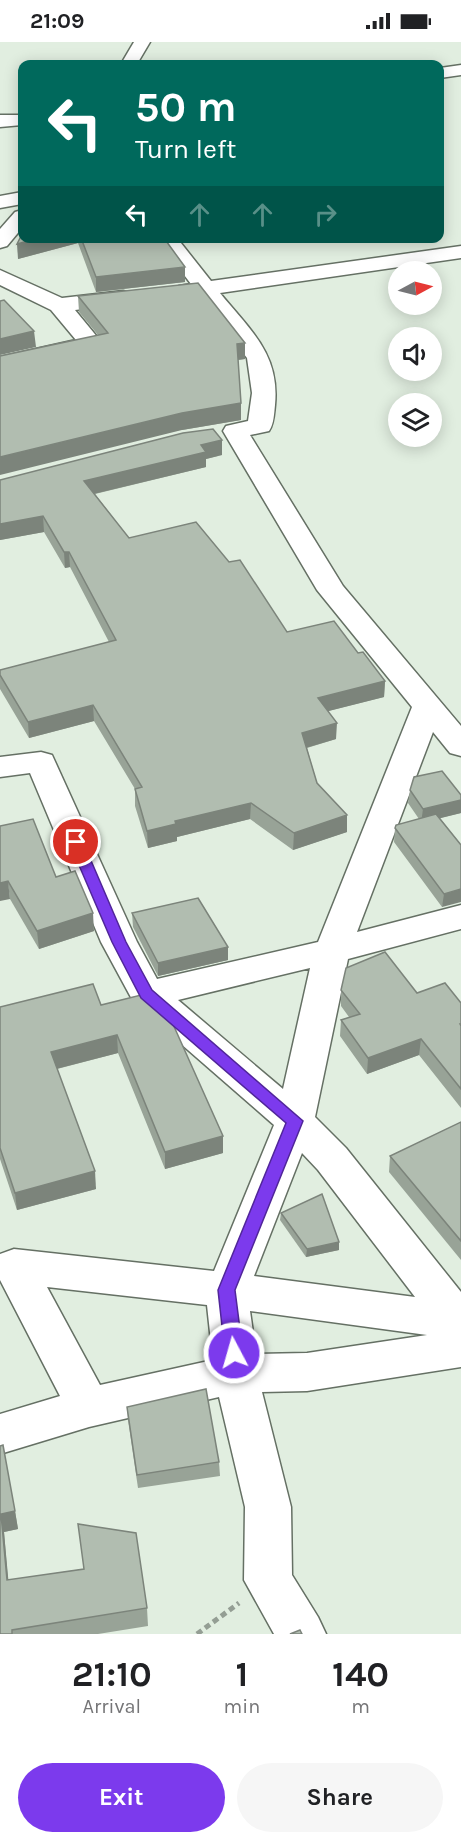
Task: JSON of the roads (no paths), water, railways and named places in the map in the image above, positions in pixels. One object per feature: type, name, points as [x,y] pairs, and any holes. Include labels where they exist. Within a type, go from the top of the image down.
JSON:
[{"type":"street","points":[[131,60],[142,42]]},
{"type":"street","points":[[444,72],[461,70]]},
{"type":"street","points":[[0,122],[18,120]]},
{"type":"street","points":[[0,202],[18,199]]},
{"type":"street","points":[[0,242],[18,221]]},
{"type":"street","points":[[444,239],[461,247]]},
{"type":"street","points":[[170,243],[259,357],[264,393],[260,426],[225,433],[331,590],[461,746]]},
{"type":"street","points":[[171,292],[461,252]]},
{"type":"street","points":[[0,277],[59,304],[91,344],[0,364]]},
{"type":"street","points":[[59,304],[149,295]]},
{"type":"street","points":[[301,1634],[268,1580],[268,1507],[236,1374],[227,1290],[295,1121],[332,951],[428,706]]},
{"type":"street","points":[[0,767],[41,762],[119,942],[147,994],[295,1121],[332,1159],[460,1329]]},
{"type":"street","points":[[147,994],[332,951],[461,917]]},
{"type":"street","points":[[89,1407],[14,1266],[227,1290],[460,1329]]},
{"type":"street","points":[[0,1434],[89,1407],[236,1374],[307,1372],[460,1329]]}]
